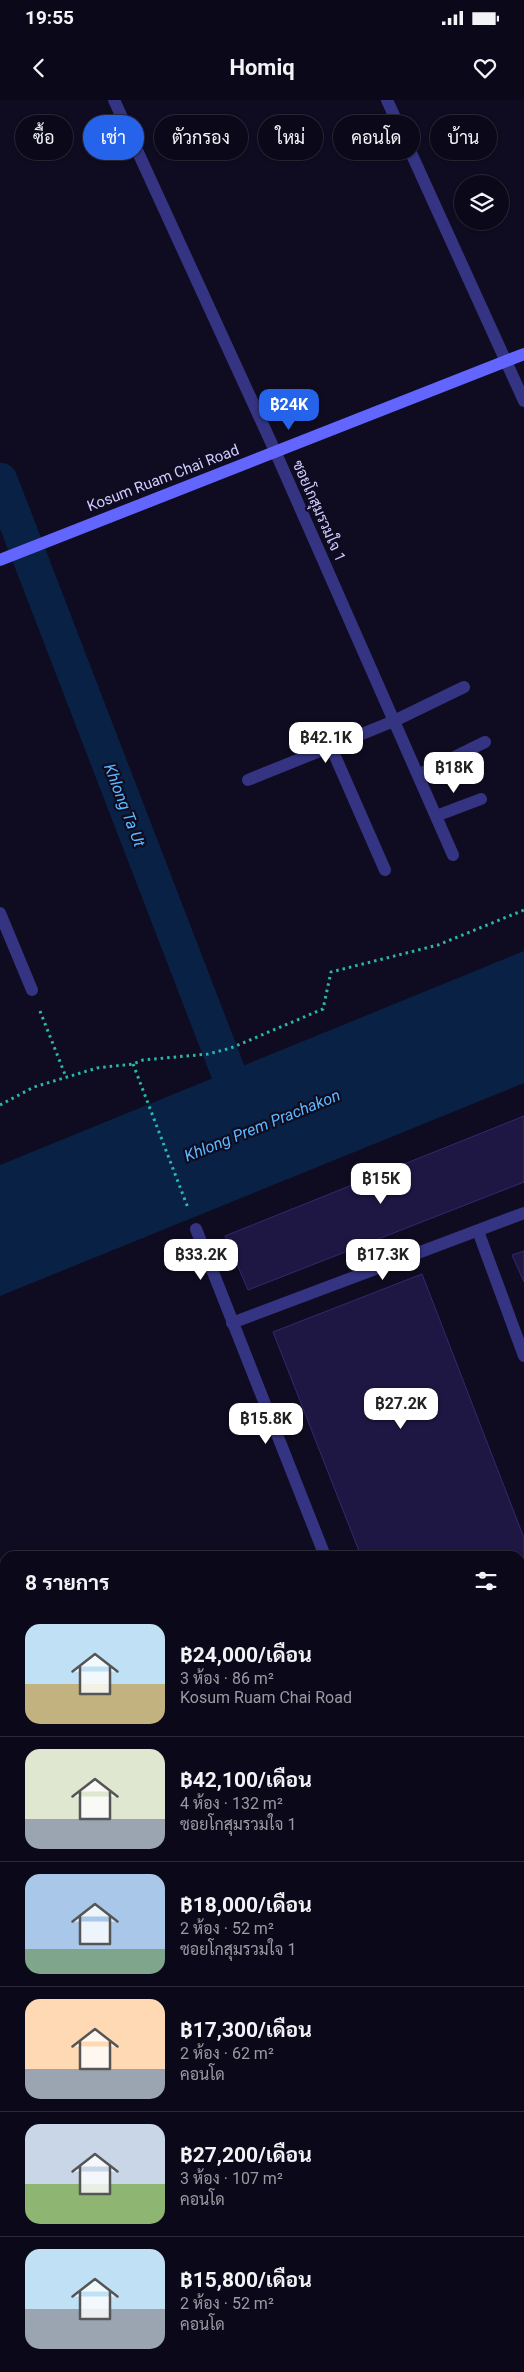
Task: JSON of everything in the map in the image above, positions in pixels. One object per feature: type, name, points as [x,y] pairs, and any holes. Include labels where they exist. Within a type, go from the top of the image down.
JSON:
[{"type":"street","name":"ซอยโกสุมรวมใจ 1","points":[[114,100],[275,451],[452,855]]},
{"type":"street","points":[[387,100],[524,401]]},
{"type":"street","name":"Kosum Ruam Chai Road","points":[[1,559],[524,354]]},
{"type":"street","points":[[248,780],[394,721],[464,687]]},
{"type":"street","points":[[418,775],[485,742]]},
{"type":"street","points":[[331,747],[385,870]]},
{"type":"street","points":[[436,816],[481,798]]},
{"type":"street","points":[[0,913],[32,990]]},
{"type":"street","points":[[232,1323],[524,1213]]},
{"type":"street","points":[[196,1229],[323,1551]]},
{"type":"street","points":[[478,1231],[524,1356]]},
{"type":"path","points":[[0,1105],[34,1087],[97,1068],[133,1064],[143,1060],[208,1054],[231,1048],[323,1009],[331,972],[438,945],[524,910]]},
{"type":"path","points":[[32,990],[66,1077]]},
{"type":"path","points":[[133,1064],[151,1116],[189,1212]]},
{"type":"water","name":"Khlong Prem Prachakon","points":[[524,951],[524,1083],[0,1296],[0,1165]]},
{"type":"building","points":[[524,1116],[524,1182],[248,1290],[225,1236]]},
{"type":"building","points":[[524,1251],[524,1282],[512,1255]]},
{"type":"building","points":[[422,1274],[524,1538],[524,1551],[359,1551],[273,1332]]},
{"type":"waterway","name":"Khlong Ta Ut","points":[[0,480],[245,1116]]}]
